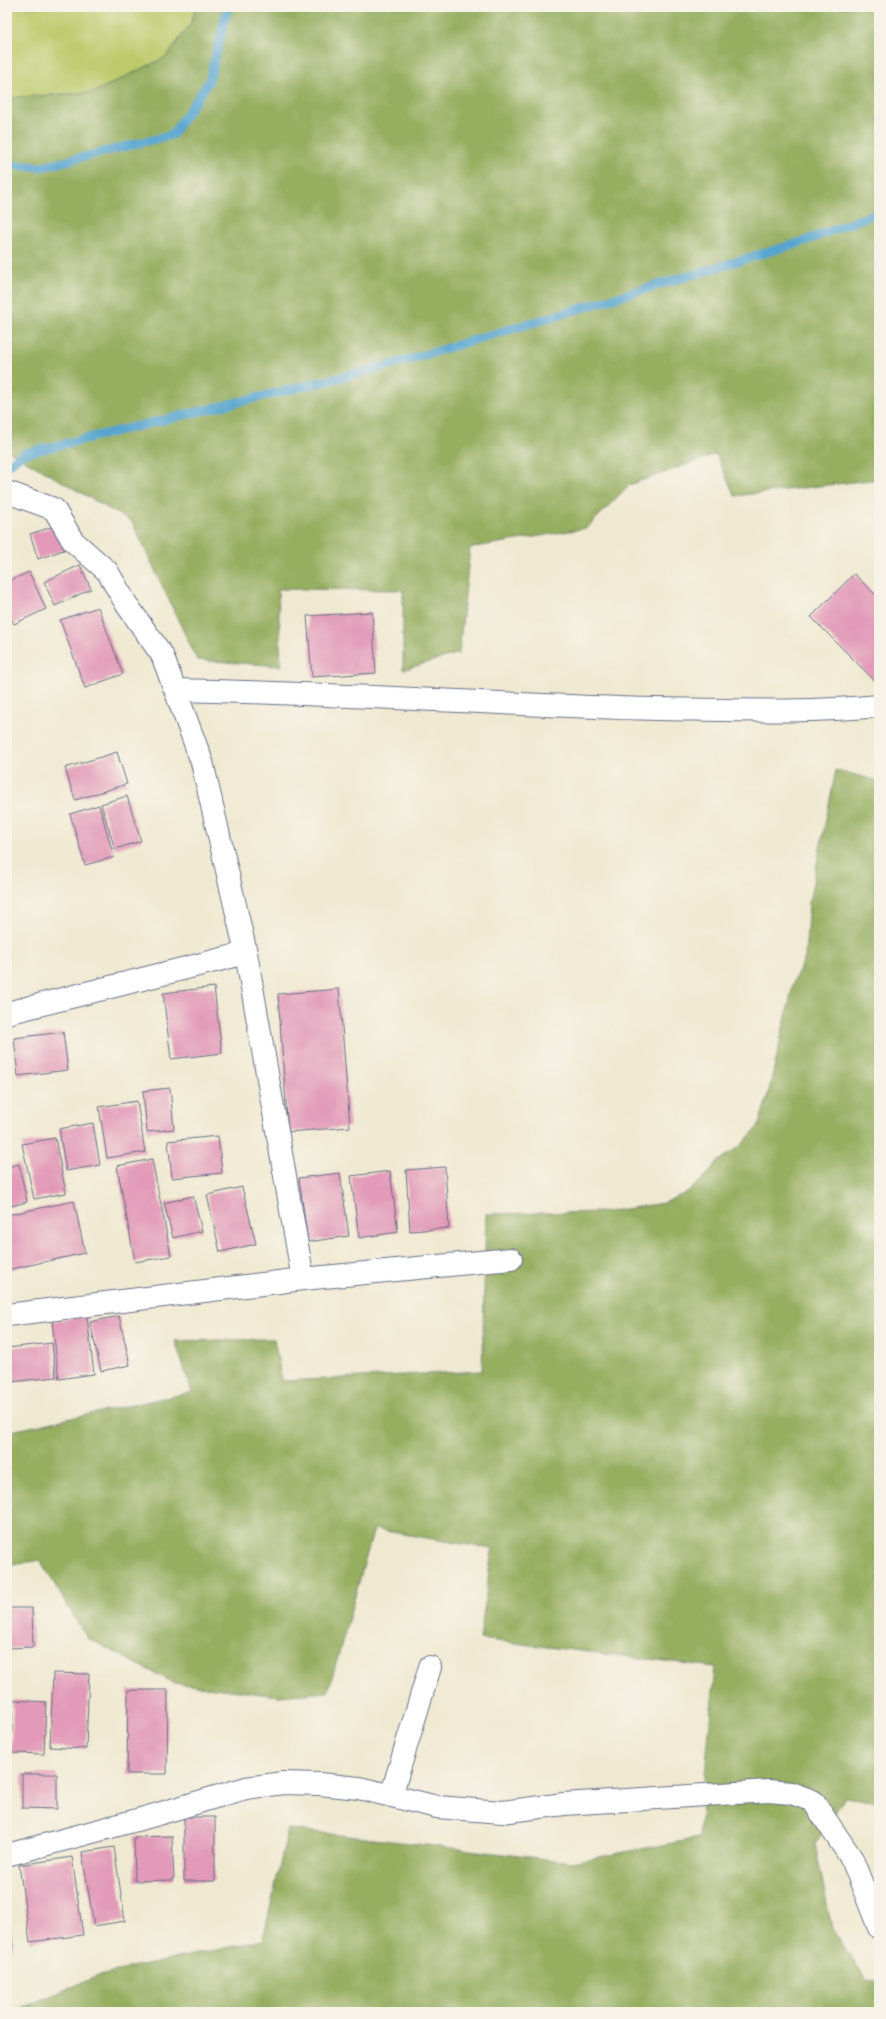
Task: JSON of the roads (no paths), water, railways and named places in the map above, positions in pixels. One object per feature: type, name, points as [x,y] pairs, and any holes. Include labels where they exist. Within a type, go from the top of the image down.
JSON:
[{"type":"street","points":[[7,492],[54,508],[73,541],[107,571],[126,605],[162,655],[202,762],[246,953],[303,1279]]},
{"type":"street","points":[[175,690],[272,692],[562,707],[778,712],[832,711],[879,706]]},
{"type":"street","points":[[7,1013],[246,953]]},
{"type":"street","points":[[7,1315],[303,1279],[511,1259]]},
{"type":"street","points":[[391,1796],[430,1668]]},
{"type":"street","points":[[7,1855],[148,1817],[246,1788],[283,1783],[319,1784],[359,1788],[437,1807],[502,1812],[564,1804],[768,1791],[791,1793],[813,1801],[852,1859],[879,1928]]},
{"type":"waterway","points":[[7,165],[42,167],[172,135],[209,81],[228,7]]},
{"type":"waterway","points":[[7,466],[22,454],[384,367],[805,241],[879,212]]}]
